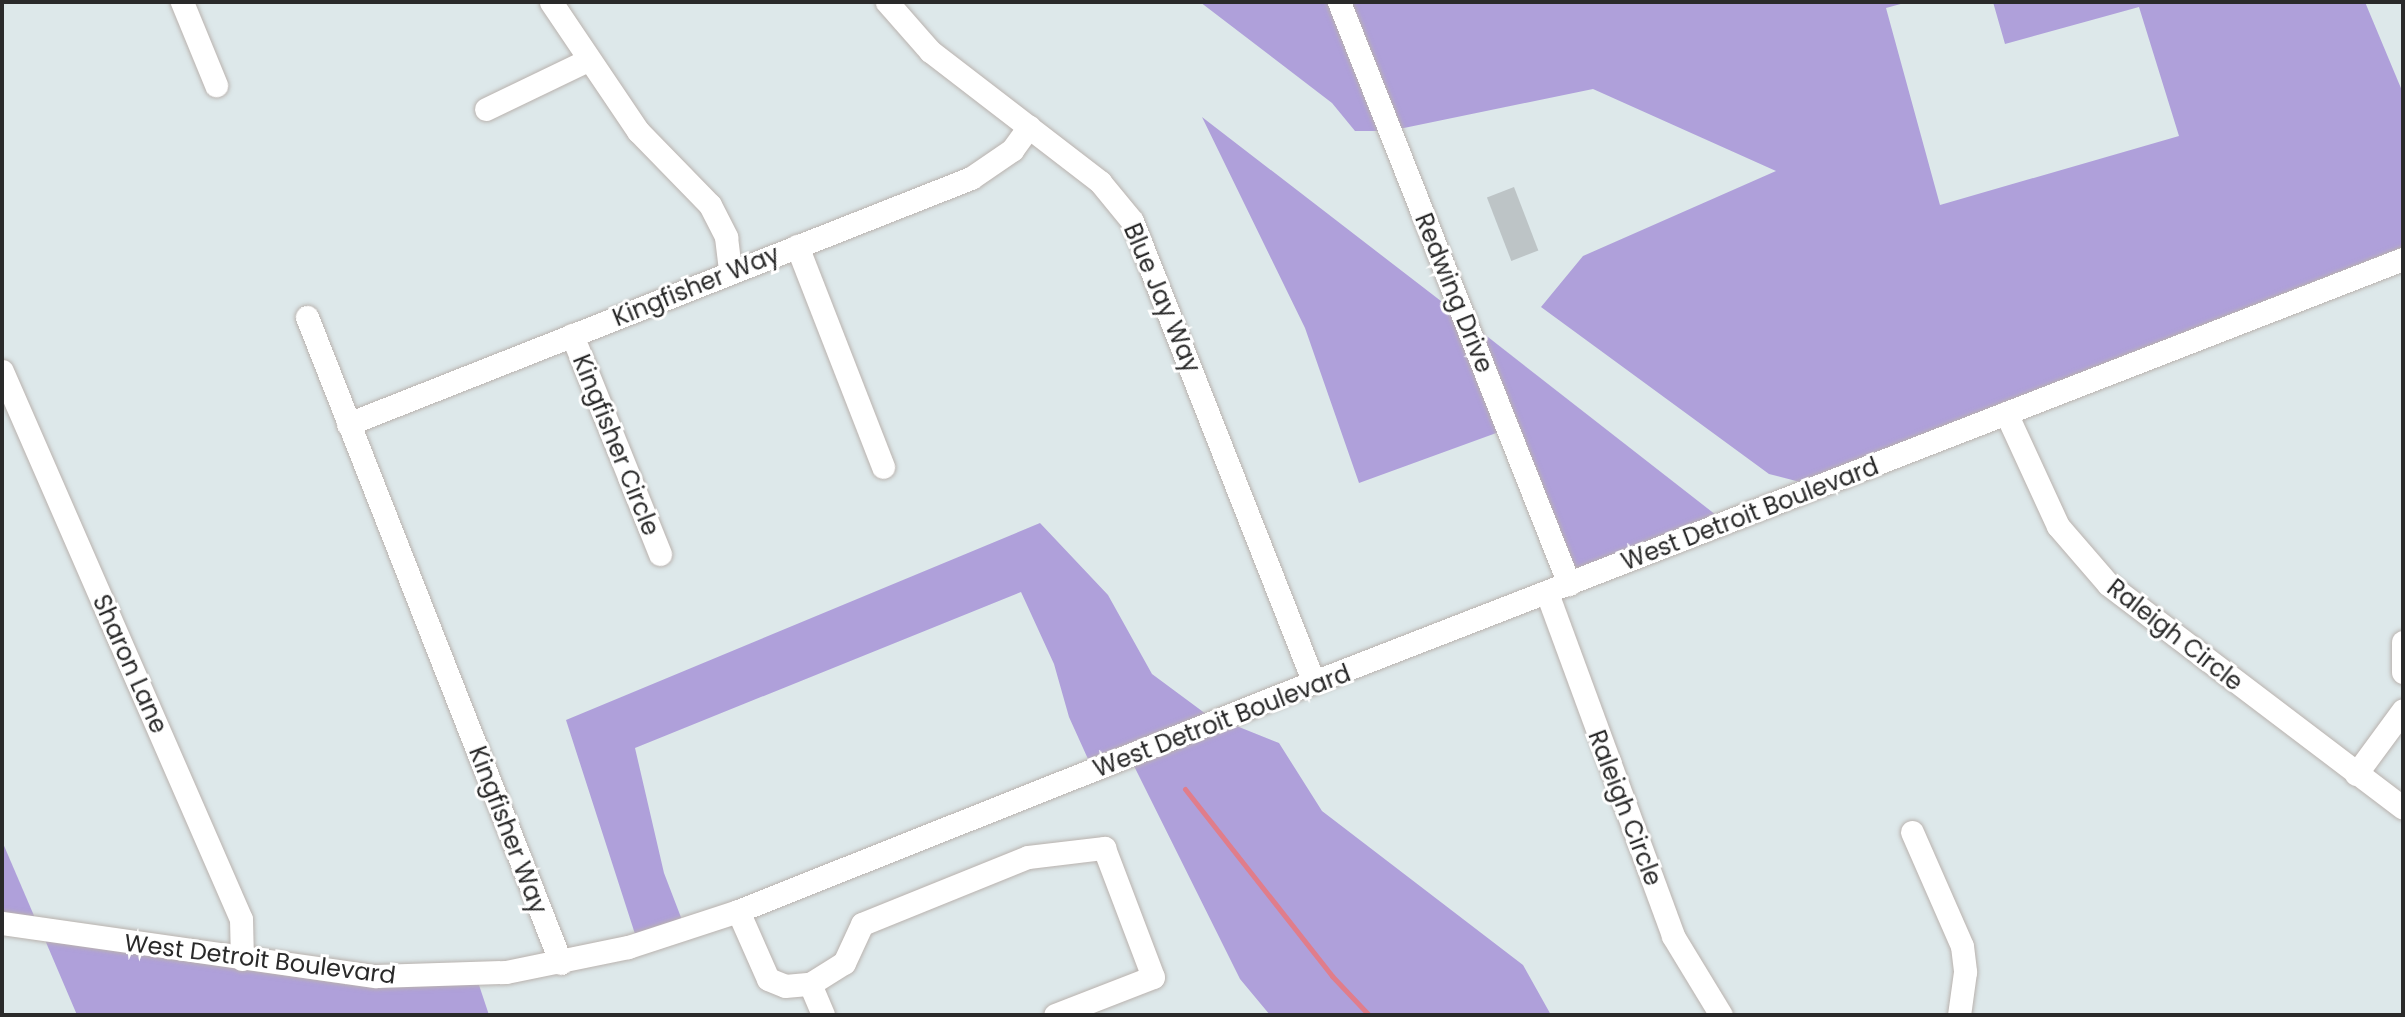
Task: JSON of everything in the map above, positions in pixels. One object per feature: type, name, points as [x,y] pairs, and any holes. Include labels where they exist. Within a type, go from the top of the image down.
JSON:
[{"type":"street","points":[[182,2],[216,85]]},
{"type":"street","points":[[551,2],[638,131],[709,205],[726,237],[730,272]]},
{"type":"street","name":"Blue Jay Way","points":[[887,2],[930,51],[1100,182],[1132,221],[1314,682]]},
{"type":"street","name":"Redwing Drive","points":[[1339,2],[1569,584]]},
{"type":"street","points":[[486,109],[588,60]]},
{"type":"street","name":"Kingfisher Way","points":[[348,424],[971,178],[1012,150],[1029,127]]},
{"type":"street","points":[[797,246],[883,467]]},
{"type":"street","name":"West Detroit Boulevard","points":[[2,923],[242,960],[413,977],[561,963],[660,938],[738,911],[1314,682],[2403,259]]},
{"type":"street","name":"Kingfisher Way","points":[[307,317],[561,963]]},
{"type":"street","name":"Kingfisher Circle","points":[[572,335],[660,554]]},
{"type":"street","name":"Sharon Lane","points":[[2,371],[241,919],[242,960]]},
{"type":"street","name":"Raleigh Circle","points":[[2006,413],[2041,496],[2092,567],[2206,661],[2403,808]]},
{"type":"street","name":"Raleigh Circle","points":[[1547,593],[1673,936],[1721,1015]]},
{"type":"street","points":[[2403,642],[2403,672]]},
{"type":"street","points":[[2356,774],[2403,710]]},
{"type":"street","points":[[1912,832],[1962,946],[1965,972],[1959,1015]]},
{"type":"street","points":[[738,911],[768,979],[785,986],[810,984],[844,963],[862,924],[1028,857],[1104,848],[1153,977],[1055,1015]]},
{"type":"street","points":[[810,984],[823,1015]]},
{"type":"shaded area","points":[[1200,2],[1329,2],[1380,131],[1355,131],[1332,103]]},
{"type":"shaded area","points":[[1349,2],[1908,2],[1886,8],[1940,205],[2179,136],[2139,7],[2005,44],[1993,2],[2365,2],[2403,93],[2403,247],[1800,482],[1769,474],[1541,307],[1583,256],[1776,171],[1593,89],[1399,129]]},
{"type":"shaded area","points":[[1202,117],[1450,308],[1499,432],[1359,483],[1305,328]]},
{"type":"shaded area","points":[[1479,330],[1716,515],[1574,571]]},
{"type":"shaded area","points":[[1040,523],[1108,595],[1152,674],[1206,714],[1088,759],[1069,717],[1054,664],[1021,592],[635,748],[664,873],[682,920],[635,934],[566,720]]},
{"type":"shaded area","points":[[1234,725],[1279,743],[1322,811],[1523,965],[1551,1015],[1270,1015],[1240,979],[1134,766]]},
{"type":"shaded area","points":[[2,841],[35,918],[2,913]]},
{"type":"shaded area","points":[[45,940],[338,983],[479,985],[489,1015],[77,1015]]},
{"type":"building","points":[[1514,187],[1538,250],[1511,261],[1487,197]]},
{"type":"waterway","points":[[1185,789],[1332,976],[1369,1015]]}]
